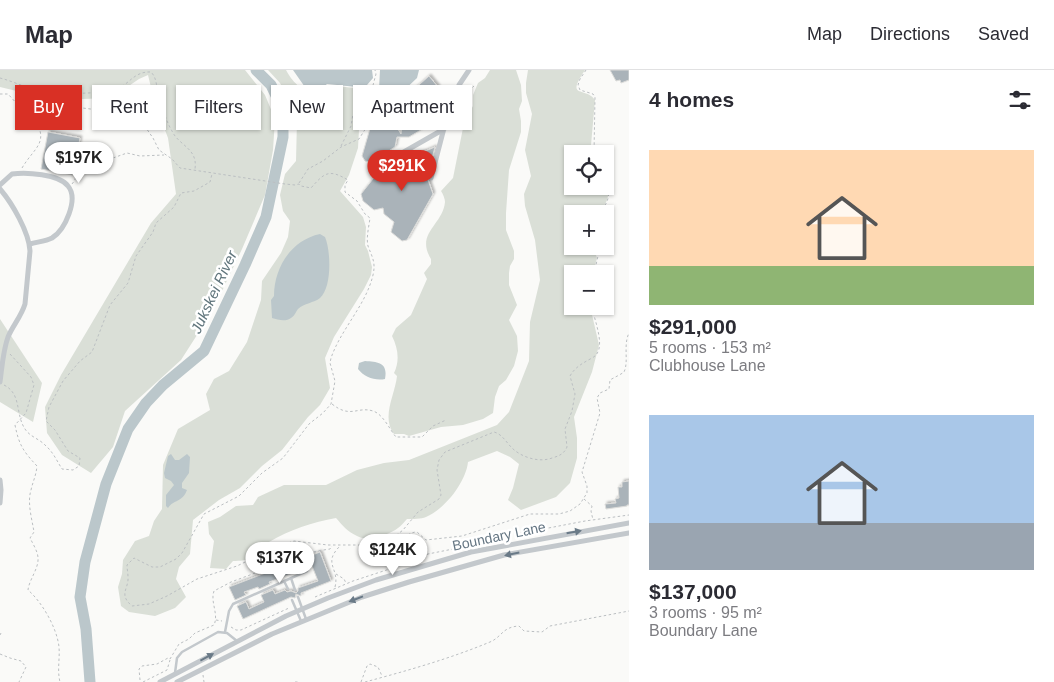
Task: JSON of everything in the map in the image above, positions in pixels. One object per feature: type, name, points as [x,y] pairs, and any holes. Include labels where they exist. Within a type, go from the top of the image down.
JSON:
[{"type":"street","points":[[460,85],[469,70]]},
{"type":"street","points":[[402,152],[442,130]]},
{"type":"street","points":[[431,178],[444,130]]},
{"type":"street","points":[[0,185],[10,175],[18,173],[58,179],[69,186],[73,204],[57,234],[48,239],[30,244]]},
{"type":"street","points":[[0,189],[13,207],[30,244],[25,304],[9,334],[4,351],[0,382]]},
{"type":"street","points":[[0,480],[0,503]]},
{"type":"street","name":"Boundary Lane","points":[[162,681],[237,640],[300,610],[376,580],[472,552],[629,523]]},
{"type":"street","name":"Boundary Lane","points":[[177,682],[272,634],[362,597],[443,571],[513,553],[629,533]]},
{"type":"lane","points":[[225,632],[229,611],[233,604],[307,571]]},
{"type":"lane","points":[[291,578],[295,590]]},
{"type":"lane","points":[[284,581],[288,589]]},
{"type":"lane","points":[[298,597],[304,620]]},
{"type":"lane","points":[[292,600],[300,610]]},
{"type":"lane","points":[[175,674],[177,658],[182,652],[218,632],[225,632],[237,640]]},
{"type":"path","points":[[374,85],[375,70]]},
{"type":"path","points":[[586,70],[578,85],[580,90],[595,97],[594,145]]},
{"type":"path","points":[[0,78],[35,90],[71,93],[117,89],[136,74],[150,71],[154,75],[159,98],[171,130],[176,138],[191,151],[196,162],[195,170]]},
{"type":"path","points":[[0,94],[8,94],[15,102]]},
{"type":"path","points":[[82,108],[115,112],[123,118],[144,125],[159,150],[172,159],[180,168],[285,184],[299,184],[311,188],[320,178],[332,172],[348,180],[345,184],[345,192],[356,201],[370,218],[368,246],[374,258],[373,277],[367,294],[351,318],[331,358],[330,363],[334,381],[331,404],[309,424],[283,458],[262,473],[239,496],[204,514],[182,553],[176,559],[160,566],[152,566],[134,558],[130,561],[127,565],[128,577],[124,592],[127,602],[132,606],[148,604],[167,596],[197,579],[231,568],[276,547],[294,541],[333,545],[365,545],[393,538],[403,530],[418,512],[439,499],[441,495],[437,470],[439,460],[445,452],[494,432],[500,434],[520,454],[539,460],[546,460],[565,451],[567,447],[565,429],[572,411],[575,394],[570,376],[580,365],[596,356],[600,348],[594,315]]},
{"type":"path","points":[[341,147],[351,126],[353,114]]},
{"type":"path","points":[[18,173],[25,162],[36,151],[41,136],[40,130]]},
{"type":"path","points":[[299,184],[308,169],[323,161],[341,147],[362,137],[364,130]]},
{"type":"path","points":[[69,186],[76,179],[80,156],[84,152],[110,158],[127,153],[142,156],[164,155]]},
{"type":"path","points":[[0,382],[11,389],[15,396],[24,428],[30,436],[47,447],[62,468],[73,470],[79,466],[80,458],[68,451],[55,430],[46,421],[49,407],[70,372],[92,352],[110,305],[128,283],[136,256],[153,232],[156,223],[174,207],[181,194],[194,191],[210,182],[212,173]]},
{"type":"path","points":[[371,543],[374,547],[381,546],[401,540],[411,532],[417,532],[426,540],[462,536],[530,514],[558,514],[570,511],[580,504],[586,492],[582,472],[600,413],[597,398],[600,393],[609,389],[610,380],[622,374],[628,368],[627,338],[629,333]]},
{"type":"path","points":[[4,351],[30,377],[34,385],[26,413],[15,426],[19,445],[37,466],[34,483],[30,490],[34,532],[30,538],[38,558],[28,590],[44,607],[56,638],[59,648],[60,682]]},
{"type":"path","points":[[331,404],[344,412],[374,411],[396,437],[422,438],[433,426],[446,420]]},
{"type":"path","points":[[584,498],[592,506],[593,520]]},
{"type":"path","points":[[143,682],[168,669],[174,649],[179,644],[189,639],[195,633],[216,623],[214,591],[276,563],[316,550],[330,549],[333,545]]},
{"type":"path","points":[[335,588],[337,581],[331,563],[332,556],[340,545]]},
{"type":"path","points":[[335,574],[344,579],[346,584]]},
{"type":"path","points":[[365,682],[456,655],[492,642],[510,627],[519,626],[524,631],[542,632],[550,626],[629,611]]},
{"type":"path","points":[[0,654],[21,661],[26,667],[19,682]]},
{"type":"path","points":[[140,680],[139,669],[142,666],[157,664],[168,658],[170,660]]},
{"type":"path","points":[[361,682],[367,666],[370,664],[378,667],[382,677]]},
{"type":"path","points":[[201,670],[204,682]]},
{"type":"shaded area","points":[[0,70],[245,70],[257,85],[176,85],[176,130],[261,130],[261,90],[271,109],[271,130],[274,130],[273,150],[265,195],[213,310],[181,360],[125,411],[113,447],[91,473],[62,455],[47,433],[45,407],[61,375],[151,223],[176,194],[168,138],[165,130],[166,85],[150,85],[148,75],[130,85],[92,85],[92,99],[82,99],[82,85],[15,85],[15,91],[0,87]]},
{"type":"shaded area","points":[[268,70],[286,70],[297,85],[281,85]]},
{"type":"shaded area","points":[[293,70],[372,70],[373,78],[367,85],[353,85],[353,87],[327,84],[304,85]]},
{"type":"shaded area","points":[[380,70],[419,70],[417,78],[410,85],[379,85]]},
{"type":"shaded area","points":[[490,70],[516,70],[521,85],[522,101],[519,109],[521,132],[509,170],[506,213],[506,230],[514,251],[514,259],[510,266],[509,285],[517,305],[509,320],[517,336],[518,351],[514,366],[506,380],[499,386],[495,397],[493,413],[483,419],[463,425],[441,427],[409,436],[394,434],[390,427],[389,413],[396,383],[397,376],[394,373],[398,354],[392,336],[396,328],[411,315],[427,279],[424,273],[431,264],[431,259],[426,242],[431,229],[443,210],[445,201],[441,191],[453,178],[463,130],[472,130],[473,95],[478,83],[485,78]]},
{"type":"shaded area","points":[[528,70],[585,70],[579,79],[577,89],[595,100],[591,145],[564,145],[564,195],[608,195],[605,205],[564,205],[564,255],[596,255],[597,258],[595,265],[564,265],[564,315],[592,315],[599,345],[592,372],[574,417],[577,458],[570,483],[556,497],[521,510],[508,500],[519,464],[497,451],[468,462],[459,486],[440,508],[426,517],[407,519],[394,531],[378,537],[361,538],[343,526],[336,518],[310,524],[285,534],[263,546],[251,558],[233,561],[226,569],[210,568],[214,541],[209,534],[208,522],[220,517],[236,506],[253,505],[258,497],[284,485],[326,485],[357,470],[384,463],[409,460],[497,425],[509,412],[529,361],[530,322],[540,280],[535,240],[525,206],[524,194],[531,176],[525,150],[532,114],[526,93]]},
{"type":"shaded area","points":[[343,87],[353,88],[353,130],[359,130],[358,148],[349,175],[340,191],[363,217],[366,227],[365,245],[372,267],[371,275],[364,289],[334,337],[325,358],[330,388],[320,405],[282,450],[262,466],[240,488],[219,500],[193,520],[190,554],[179,567],[176,579],[186,597],[175,608],[155,616],[129,612],[121,606],[118,587],[122,574],[123,560],[135,541],[149,536],[154,521],[162,509],[163,465],[178,429],[210,410],[206,394],[214,379],[229,371],[247,342],[261,300],[262,281],[281,253],[288,237],[290,221],[283,211],[280,195],[285,174],[296,161],[297,130],[343,130]]},
{"type":"shaded area","points":[[320,234],[325,237],[329,260],[327,286],[324,293],[318,300],[300,307],[294,316],[287,320],[272,318],[271,300],[274,296],[277,275],[286,257],[301,242]]},
{"type":"shaded area","points":[[0,319],[42,383],[33,422],[0,402]]},
{"type":"shaded area","points":[[365,361],[381,364],[385,370],[385,379],[374,379],[360,372],[358,369],[359,363]]},
{"type":"shaded area","points":[[171,454],[175,460],[179,460],[187,454],[190,457],[189,473],[182,483],[182,488],[187,490],[183,497],[168,508],[166,506],[166,495],[174,485],[165,478],[164,473],[168,456]]},
{"type":"building","points":[[610,70],[629,70],[629,80],[621,83],[620,80],[616,81]]},
{"type":"building","points":[[429,76],[436,85],[419,85]]},
{"type":"building","points":[[370,130],[398,130],[401,134],[401,130],[421,130],[409,137],[397,137],[395,147],[371,162],[365,161],[362,156]]},
{"type":"building","points":[[48,132],[80,138],[73,175],[41,169]]},
{"type":"building","points":[[435,147],[427,177],[433,194],[407,240],[402,241],[391,232],[394,222],[384,214],[383,208],[374,210],[363,201],[361,194],[388,160],[395,164]]},
{"type":"building","points":[[629,481],[629,505],[606,509],[605,504],[616,503],[615,499],[619,498],[618,487],[622,487],[622,482]]},
{"type":"building","points":[[320,552],[331,581],[301,593],[301,596],[296,594],[295,598],[291,597],[243,619],[237,606],[246,602],[249,609],[264,602],[261,595],[273,590],[275,594],[285,590],[296,593],[298,588],[318,581],[312,566],[269,582],[270,584],[259,589],[258,587],[244,592],[246,595],[235,600],[229,587]]},
{"type":"waterway","name":"Jukskei River","points":[[90,682],[86,629],[80,597],[85,562],[106,484],[128,429],[146,403],[163,385],[204,351],[266,217],[283,137],[283,110],[271,85],[256,70]]}]
